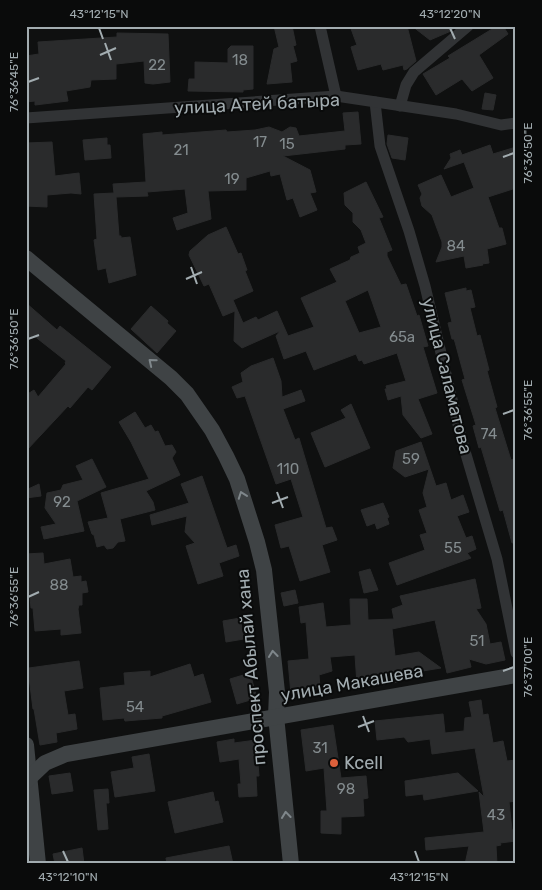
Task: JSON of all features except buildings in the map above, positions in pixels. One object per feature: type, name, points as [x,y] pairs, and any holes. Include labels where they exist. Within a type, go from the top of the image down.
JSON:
[{"type":"main road","name":"проспект Абылай хана","points":[[26,258],[188,394],[212,430],[237,479],[250,515],[264,570],[277,692],[276,716],[291,864]]},
{"type":"main road","name":"улица Макашева","points":[[28,780],[45,763],[66,754],[516,675]]},
{"type":"main road","points":[[26,745],[28,780],[38,864]]},
{"type":"street","points":[[320,26],[336,96]]},
{"type":"street","points":[[400,106],[406,85],[414,72],[468,26]]},
{"type":"street","name":"улица Атей батыра","points":[[26,118],[336,96],[456,114],[501,125],[516,123]]},
{"type":"street","name":"улица Саламатова","points":[[375,102],[380,146],[425,286],[462,441],[497,559],[516,653]]},
{"type":"place","name":"Kcell","points":[[334,763]]}]
